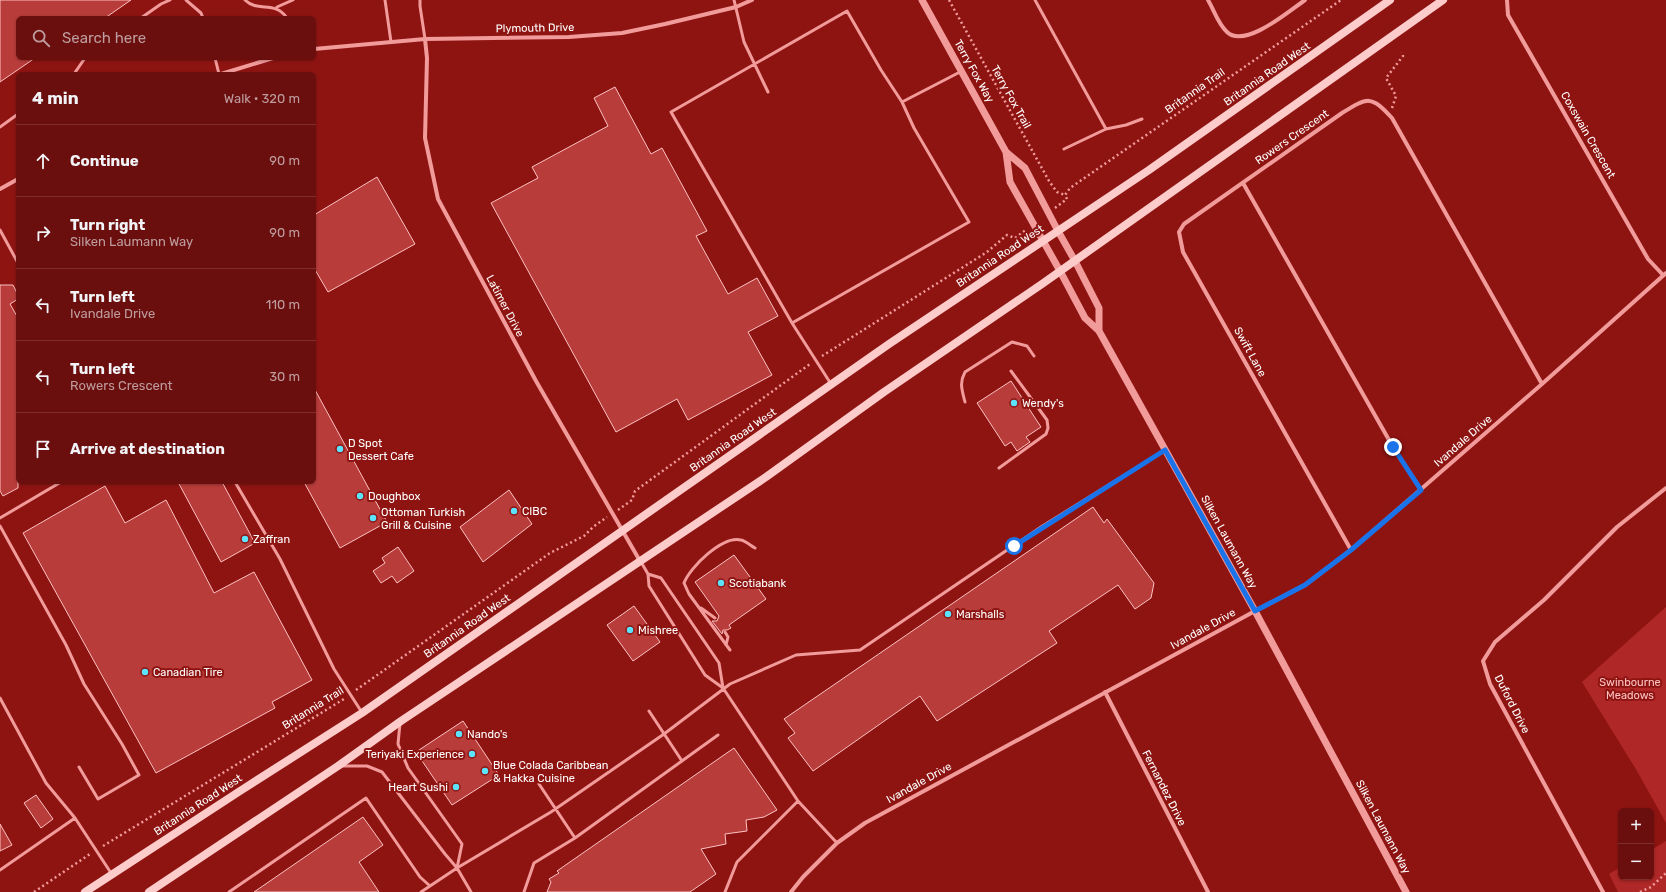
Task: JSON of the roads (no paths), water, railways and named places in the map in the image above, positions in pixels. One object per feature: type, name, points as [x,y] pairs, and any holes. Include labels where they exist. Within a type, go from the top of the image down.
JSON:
[{"type":"main road","name":"Britannia Road West","points":[[85,892],[240,790],[362,713],[831,384],[1162,161],[1390,0]]},
{"type":"main road","points":[[149,892],[338,766],[401,721],[766,477],[884,392],[1075,261],[1443,0]]},
{"type":"street","name":"Plymouth Drive","points":[[316,49],[425,39],[569,37],[622,33],[736,7],[752,0]]},
{"type":"street","name":"Terry Fox Way","points":[[922,0],[1006,152],[1025,168],[1075,261]]},
{"type":"street","points":[[1208,0],[1228,33],[1240,37],[1255,33],[1305,0]]},
{"type":"street","name":"Coxswain Crescent","points":[[1507,0],[1508,15],[1648,259],[1664,274]]},
{"type":"street","name":"Latimer Drive","points":[[425,39],[427,58],[425,138],[438,199],[510,335],[640,561]]},
{"type":"street","points":[[227,72],[266,60]]},
{"type":"street","name":"Rowers Crescent","points":[[1243,183],[1359,102],[1367,100],[1374,101],[1390,116],[1542,384]]},
{"type":"street","name":"Terry Fox Way","points":[[1006,152],[1010,182],[1060,271]]},
{"type":"street","points":[[0,189],[16,180]]},
{"type":"street","points":[[1243,183],[1393,447],[1421,490]]},
{"type":"street","name":"Swift Lane","points":[[1243,183],[1184,224],[1179,232],[1183,252],[1351,550]]},
{"type":"street","name":"Silken Laumann Way","points":[[1075,261],[1099,308],[1099,331]]},
{"type":"street","name":"Silken Laumann Way","points":[[1060,271],[1085,318],[1099,331],[1255,611],[1406,892]]},
{"type":"street","name":"Ivandale Drive","points":[[792,892],[803,877],[837,843],[865,823],[1305,585],[1351,550],[1421,490],[1664,274]]},
{"type":"street","name":"Duford Drive","points":[[1603,892],[1490,684],[1483,661],[1495,642],[1544,600],[1617,527],[1666,488]]},
{"type":"street","name":"Fernandez Drive","points":[[1105,692],[1208,892]]},
{"type":"lane","points":[[144,16],[161,4],[170,0]]},
{"type":"lane","points":[[186,0],[201,13],[202,16]]},
{"type":"lane","points":[[245,0],[254,5],[277,7],[286,16]]},
{"type":"lane","points":[[277,7],[293,0]]},
{"type":"lane","points":[[385,0],[391,42]]},
{"type":"lane","points":[[420,0],[425,39]]},
{"type":"lane","points":[[734,0],[744,42],[768,92]]},
{"type":"lane","points":[[1035,0],[1106,129]]},
{"type":"lane","points":[[792,323],[969,222],[914,128],[902,102],[881,70],[847,11],[671,112],[792,323],[831,384]]},
{"type":"lane","points":[[75,72],[84,60]]},
{"type":"lane","points":[[216,60],[220,72]]},
{"type":"lane","points":[[902,102],[961,72]]},
{"type":"lane","points":[[0,127],[16,115]]},
{"type":"lane","points":[[1064,149],[1106,129],[1126,125],[1142,119]]},
{"type":"lane","points":[[0,230],[16,259]]},
{"type":"lane","points":[[965,402],[961,387],[961,380],[965,372],[1012,342],[1026,346],[1034,356]]},
{"type":"lane","points":[[999,468],[1046,434],[1048,428],[1046,420],[1011,371]]},
{"type":"lane","points":[[421,892],[556,809],[664,734],[723,688],[796,655],[860,650],[1041,527],[1165,450]]},
{"type":"lane","points":[[0,518],[58,484]]},
{"type":"lane","points":[[236,484],[280,559],[334,669],[362,713]]},
{"type":"lane","points":[[0,526],[66,645],[84,684],[139,775],[98,799],[79,767]]},
{"type":"lane","points":[[730,650],[689,594],[684,583],[687,575],[695,565],[728,541],[741,540],[755,548]]},
{"type":"lane","points":[[640,561],[648,574],[649,586],[705,675],[723,688],[798,801],[837,843]]},
{"type":"lane","points":[[648,574],[661,578],[719,663],[723,688]]},
{"type":"lane","points":[[699,608],[716,618]]},
{"type":"lane","points":[[725,632],[728,637],[726,645]]},
{"type":"lane","points":[[0,698],[46,783],[75,818],[112,875]]},
{"type":"lane","points":[[649,711],[682,761]]},
{"type":"lane","points":[[401,721],[398,744],[408,768],[462,844],[458,868]]},
{"type":"lane","points":[[524,892],[534,863],[575,838],[718,735]]},
{"type":"lane","points":[[338,766],[367,766],[382,772],[444,854],[458,868],[471,892]]},
{"type":"lane","points":[[539,784],[575,838]]},
{"type":"lane","points":[[229,892],[366,798],[420,877],[430,886]]},
{"type":"lane","points":[[726,892],[737,862],[798,801]]},
{"type":"lane","points":[[0,870],[75,818]]},
{"type":"place","name":"Wendy's","points":[[1014,403]]},
{"type":"place","name":"D Spot Dessert Cafe","points":[[340,449]]},
{"type":"place","name":"Doughbox","points":[[360,496]]},
{"type":"place","name":"CIBC","points":[[514,511]]},
{"type":"place","name":"Ottoman Turkish Grill & Cuisine","points":[[373,518]]},
{"type":"place","name":"Zaffran","points":[[245,539]]},
{"type":"place","name":"Scotiabank","points":[[721,583]]},
{"type":"place","name":"Marshalls","points":[[948,614]]},
{"type":"place","name":"Mishree","points":[[630,630]]},
{"type":"place","name":"Canadian Tire","points":[[145,672]]},
{"type":"place","name":"Nando's","points":[[459,734]]},
{"type":"place","name":"Teriyaki Experience","points":[[472,754]]},
{"type":"place","name":"Blue Colada Caribbean & Hakka Cuisine","points":[[485,771]]},
{"type":"place","name":"Heart Sushi","points":[[456,787]]},
{"type":"park label","name":"Swinbourne Meadows","points":[[1630,688]]}]
